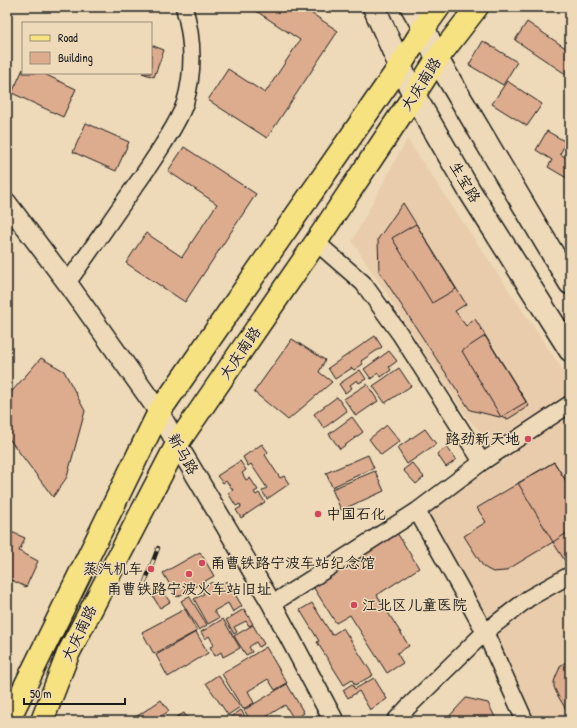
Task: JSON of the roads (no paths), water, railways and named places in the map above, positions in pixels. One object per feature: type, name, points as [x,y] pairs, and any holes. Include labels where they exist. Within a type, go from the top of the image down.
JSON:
[{"type":"main road","name":"生宝路","points":[[374,7],[414,95],[469,190],[570,350]]},
{"type":"main road","points":[[412,7],[424,28],[437,59],[570,283]]},
{"type":"main road","name":"大庆南路","points":[[8,721],[159,412],[400,66],[439,7]]},
{"type":"main road","name":"大庆南路","points":[[42,721],[68,654],[177,444],[316,242],[437,59],[477,7]]},
{"type":"street","points":[[67,283],[150,165],[177,123],[185,103],[190,83],[192,63],[188,19],[184,7]]},
{"type":"street","name":"新马路","points":[[7,203],[67,283],[159,412],[272,604],[334,721]]},
{"type":"street","points":[[316,242],[363,283],[400,334],[482,462]]},
{"type":"street","points":[[272,604],[417,511],[482,462],[570,404]]},
{"type":"street","points":[[417,511],[485,632],[525,721]]},
{"type":"street","points":[[395,721],[485,632],[529,598],[570,575]]},
{"type":"railway","points":[[144,585],[158,548]]},
{"type":"place","name":"路劲新天地","points":[[528,439]]},
{"type":"place","name":"中国石化","points":[[318,514]]},
{"type":"place","name":"甬曹铁路宁波车站纪念馆","points":[[202,563]]},
{"type":"place","name":"蒸汽机车","points":[[151,569]]},
{"type":"place","name":"甬曹铁路宁波火车站旧址","points":[[189,574]]},
{"type":"place","name":"江北区儿童医院","points":[[354,605]]}]
